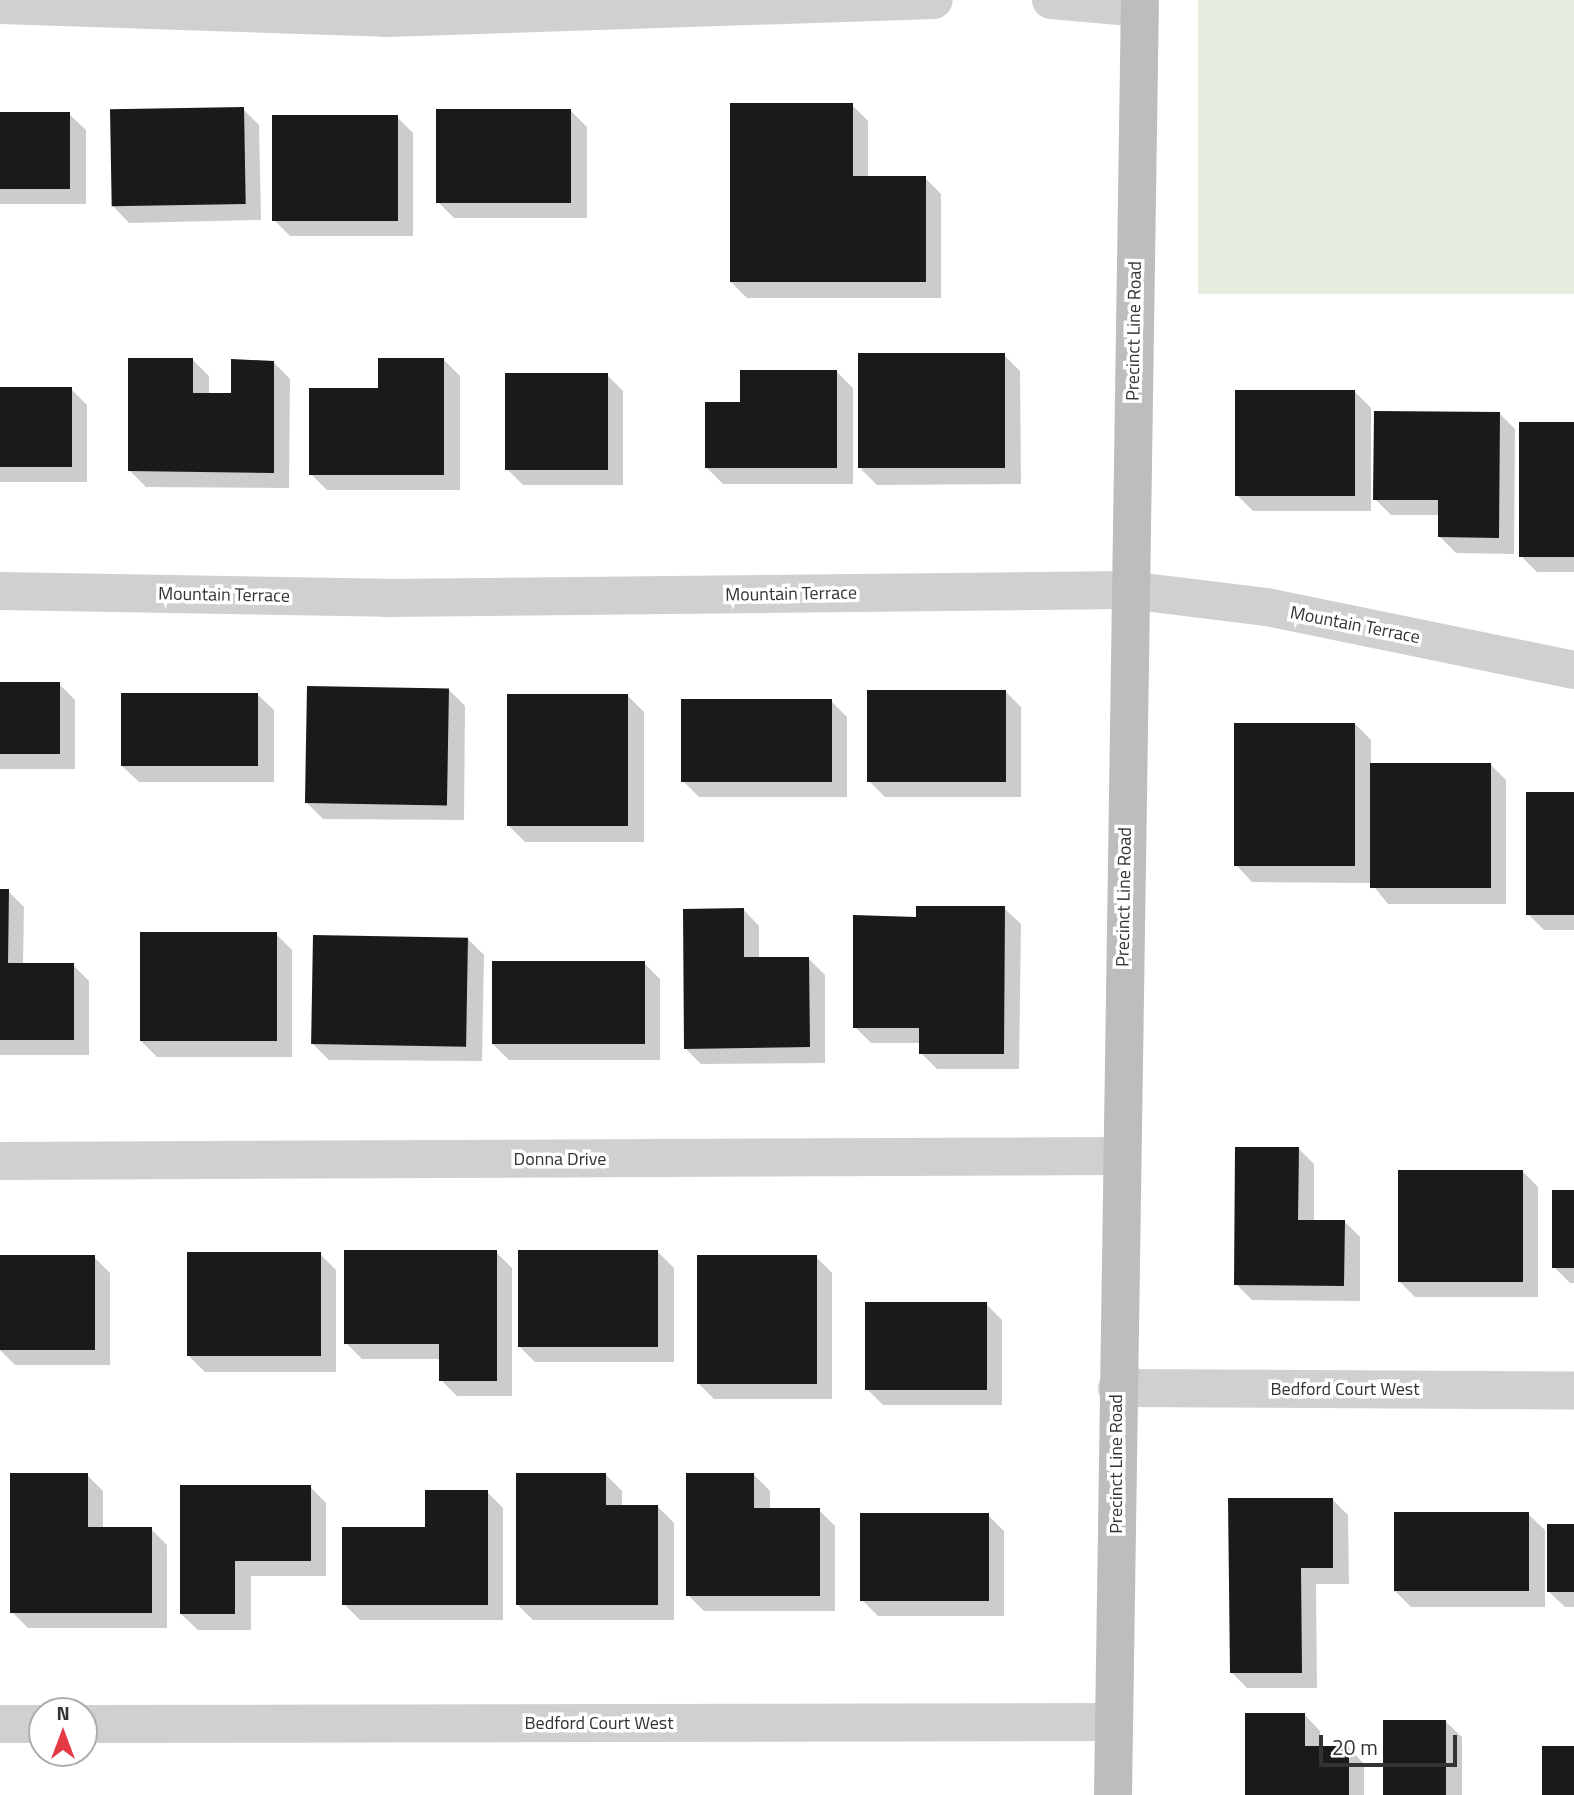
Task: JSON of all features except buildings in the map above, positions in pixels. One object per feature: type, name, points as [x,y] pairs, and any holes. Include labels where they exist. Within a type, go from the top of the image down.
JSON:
[{"type":"main road","name":"Precinct Line Road","points":[[1113,1795],[1128,590],[1140,4]]},
{"type":"street","points":[[0,5],[386,18],[934,0]]},
{"type":"street","points":[[1051,0],[1140,4]]},
{"type":"street","name":"Mountain Terrace","points":[[0,591],[386,598],[1128,590],[1267,607],[1574,670]]},
{"type":"street","name":"Donna Drive","points":[[0,1161],[1121,1156]]},
{"type":"street","name":"Bedford Court West","points":[[1117,1388],[1574,1390]]},
{"type":"street","name":"Bedford Court West","points":[[98,1724],[1114,1722]]},
{"type":"street","points":[[0,1724],[28,1724]]},
{"type":"shaded area","points":[[1198,0],[1574,0],[1574,294],[1198,294]]}]
